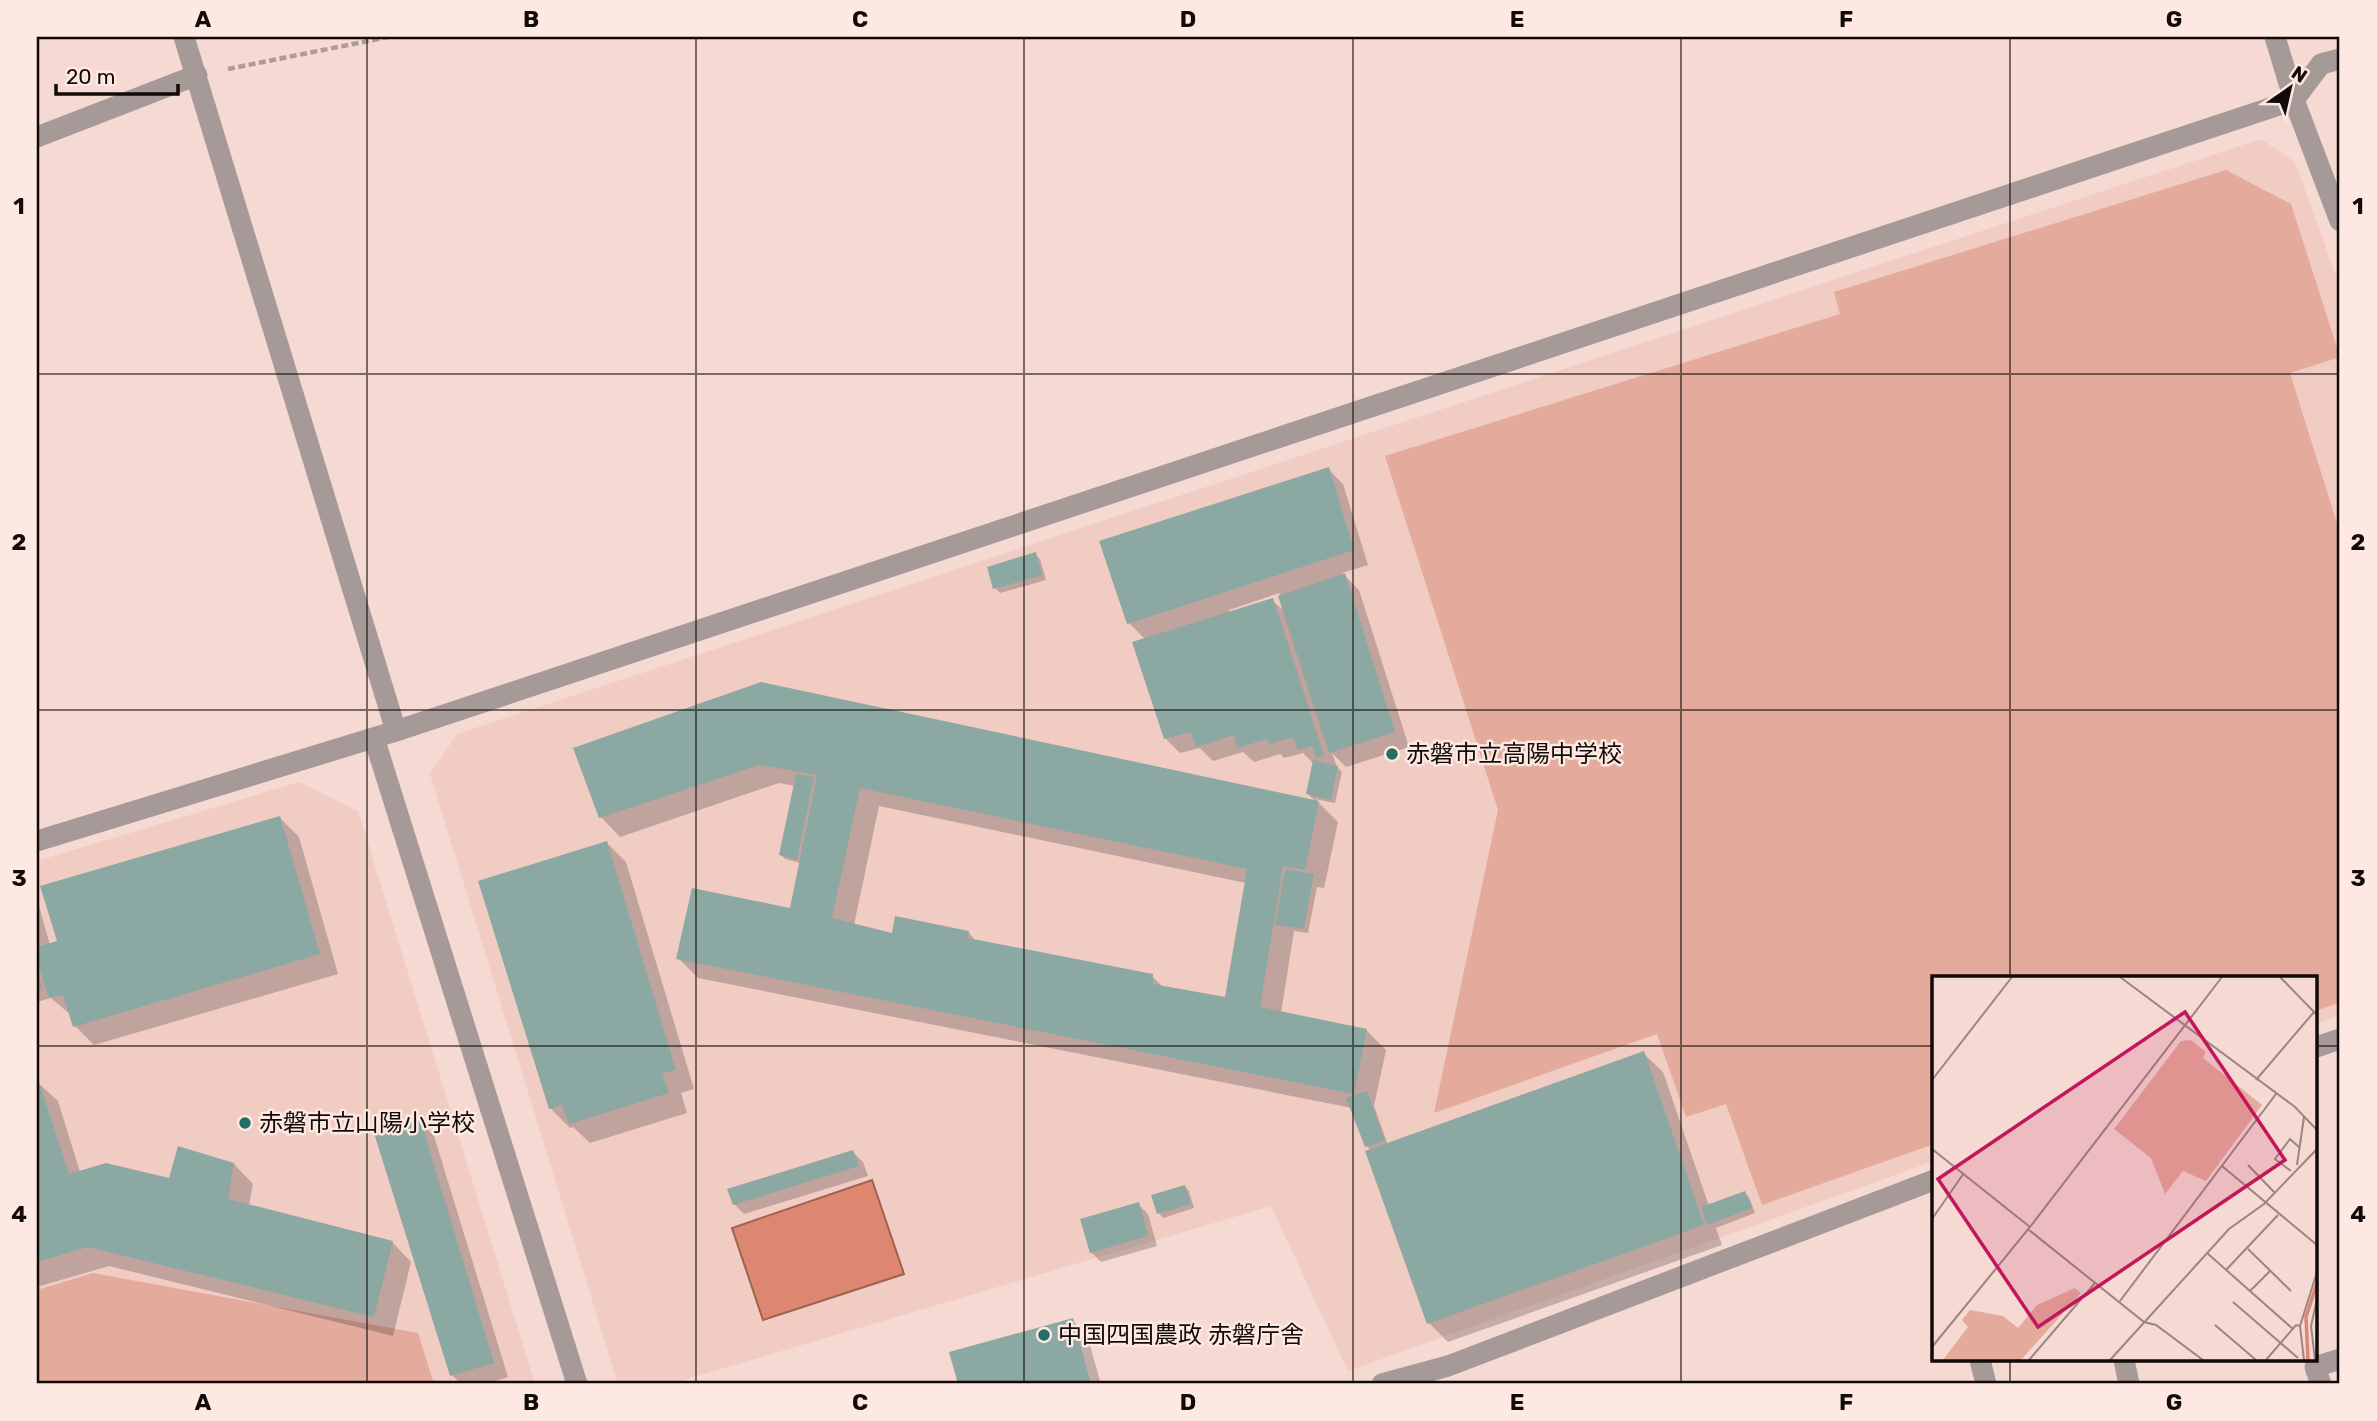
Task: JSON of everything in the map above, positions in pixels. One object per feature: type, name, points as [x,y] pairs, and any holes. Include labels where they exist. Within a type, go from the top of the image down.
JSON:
[{"type":"street","points":[[184,37],[396,731]]},
{"type":"street","points":[[2275,37],[2294,100],[2340,221]]},
{"type":"street","points":[[37,841],[396,731],[2294,100],[2321,64],[2340,59]]},
{"type":"street","points":[[37,137],[197,75]]},
{"type":"street","points":[[374,738],[577,1384]]},
{"type":"street","points":[[2318,1046],[2340,1039]]},
{"type":"street","points":[[1382,1384],[1448,1366],[1932,1181]]},
{"type":"street","points":[[2322,1384],[2315,1367],[2340,1359]]},
{"type":"street","points":[[1980,1362],[1986,1384]]},
{"type":"street","points":[[2124,1362],[2129,1384]]},
{"type":"path","points":[[197,75],[388,37]]},
{"type":"shaded area","name":"赤磐市立高陽中学校","points":[[2261,139],[2295,162],[2340,287],[2340,1015],[2318,1023],[2318,976],[1932,976],[1932,1162],[1348,1371],[1271,1206],[670,1384],[618,1384],[430,774],[457,734]]},
{"type":"shaded area","points":[[2226,170],[2291,204],[2340,357],[2290,373],[2340,533],[2340,1002],[2318,1010],[2318,976],[1932,976],[1932,1145],[1762,1205],[1726,1104],[1686,1117],[1657,1034],[1434,1113],[1498,810],[1385,456],[1840,314],[1834,292]]},
{"type":"shaded area","name":"赤磐市立山陽小学校","points":[[299,782],[358,811],[535,1384],[37,1384],[37,861]]},
{"type":"shaded area","points":[[872,1180],[904,1274],[763,1320],[732,1228]]},
{"type":"shaded area","points":[[93,1273],[418,1333],[434,1384],[37,1384],[37,1290]]},
{"type":"building","points":[[1329,467],[1354,550],[1127,624],[1099,541]]},
{"type":"building","points":[[1036,552],[1042,575],[993,589],[987,567]]},
{"type":"building","points":[[1345,573],[1395,732],[1329,753],[1278,596]]},
{"type":"building","points":[[1273,598],[1324,755],[1316,758],[1312,746],[1298,750],[1293,737],[1268,744],[1267,739],[1237,748],[1234,735],[1196,747],[1191,732],[1164,739],[1132,642]]},
{"type":"building","points":[[761,682],[1319,801],[1305,870],[1283,866],[1260,1007],[1367,1029],[1354,1094],[676,959],[692,888],[790,908],[817,775],[759,765],[599,818],[573,748]],"holes":[[[860,788],[1247,869],[1225,997],[1153,984],[1153,974],[968,938],[969,931],[895,916],[892,933],[832,918]]]},
{"type":"building","points":[[1313,760],[1338,766],[1331,800],[1306,794]]},
{"type":"building","points":[[796,774],[814,777],[797,860],[779,855]]},
{"type":"building","points":[[280,816],[320,954],[73,1027],[63,995],[49,998],[37,960],[37,947],[57,941],[40,886]]},
{"type":"building","points":[[607,841],[676,1070],[662,1073],[669,1093],[569,1124],[562,1105],[549,1109],[478,881]]},
{"type":"building","points":[[1285,869],[1314,874],[1304,929],[1275,925]]},
{"type":"building","points":[[37,972],[42,988],[37,990]]},
{"type":"building","points":[[1644,1051],[1704,1225],[1427,1324],[1365,1151]]},
{"type":"building","points":[[37,1076],[69,1174],[106,1163],[169,1178],[178,1146],[234,1163],[228,1199],[393,1241],[374,1317],[88,1247],[37,1262]]},
{"type":"building","points":[[1367,1091],[1385,1141],[1365,1147],[1346,1098]]},
{"type":"building","points":[[420,1119],[494,1363],[450,1376],[374,1133]]},
{"type":"building","points":[[853,1150],[859,1166],[733,1205],[727,1189]]},
{"type":"building","points":[[1185,1185],[1191,1204],[1157,1214],[1151,1195]]},
{"type":"building","points":[[1745,1191],[1752,1208],[1707,1225],[1701,1207]]},
{"type":"building","points":[[1139,1202],[1148,1236],[1090,1253],[1080,1219]]},
{"type":"building","name":"中国四国農政 赤磐庁舎","points":[[1073,1318],[1091,1384],[958,1384],[949,1352]]},
{"type":"place","name":"赤磐市立高陽中学校","points":[[1392,754]]},
{"type":"place","name":"赤磐市立山陽小学校","points":[[245,1123]]},
{"type":"place","name":"中国四国農政 赤磐庁舎","points":[[1044,1335]]}]
